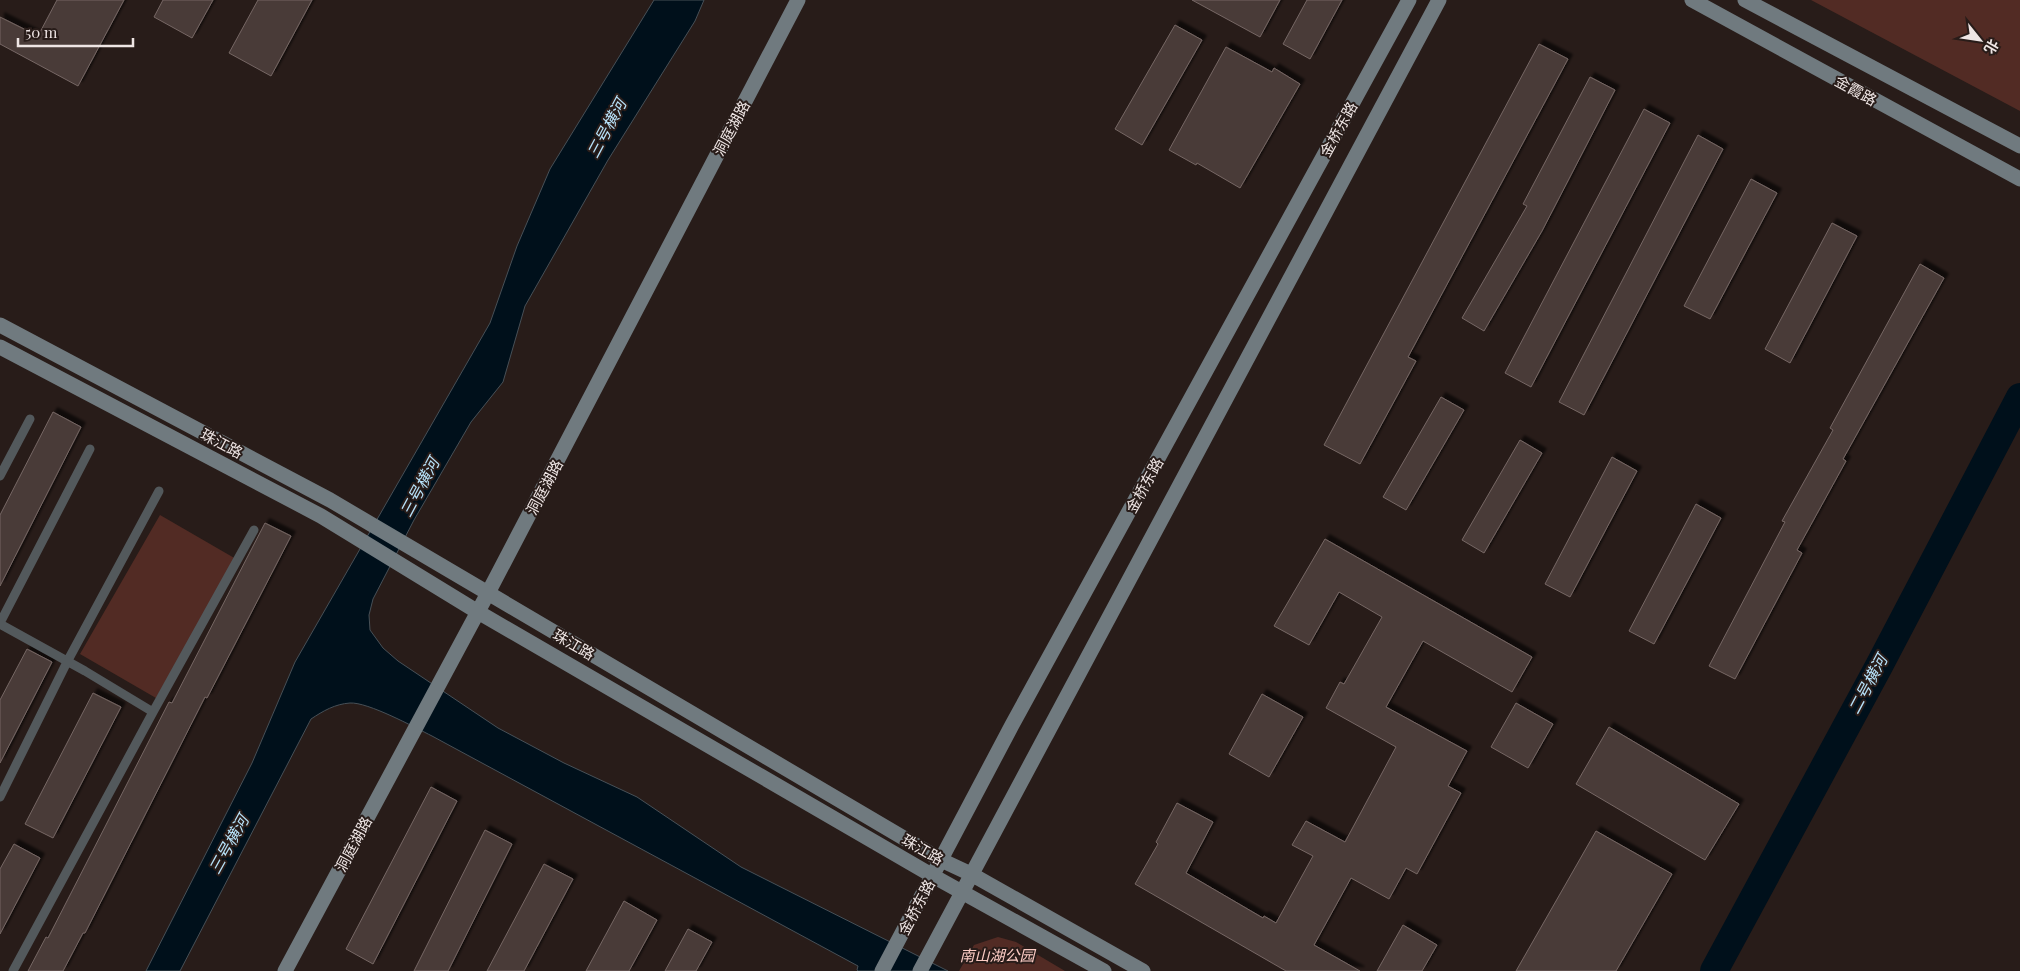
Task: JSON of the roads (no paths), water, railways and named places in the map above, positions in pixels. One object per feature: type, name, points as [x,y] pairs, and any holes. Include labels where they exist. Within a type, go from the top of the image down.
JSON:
[{"type":"street","name":"洞庭湖路","points":[[285,971],[488,594],[798,0]]},
{"type":"street","name":"金桥东路","points":[[882,971],[1012,725],[1409,0]]},
{"type":"street","name":"金桥东路","points":[[920,971],[1439,0]]},
{"type":"street","name":"金霞路","points":[[1692,0],[2020,180]]},
{"type":"street","name":"金霞路","points":[[1745,0],[2020,146]]},
{"type":"street","name":"珠江路","points":[[0,325],[330,500],[941,860],[971,874],[1143,971]]},
{"type":"street","name":"珠江路","points":[[0,347],[313,512],[478,612],[933,876],[1104,971]]},
{"type":"lane","points":[[0,476],[30,419]]},
{"type":"lane","points":[[90,448],[0,624],[152,712]]},
{"type":"lane","points":[[0,797],[67,662],[159,491]]},
{"type":"lane","points":[[13,971],[152,712],[254,530]]},
{"type":"water","name":"三号横河","points":[[654,0],[704,0],[695,21],[608,160],[525,306],[503,382],[471,422],[414,520],[373,599],[369,615],[370,630],[383,648],[398,661],[498,728],[564,763],[637,797],[741,867],[948,971],[858,971],[858,966],[432,736],[368,706],[350,703],[329,708],[311,719],[180,971],[146,971],[252,763],[295,662],[490,323],[517,246],[550,169]]},
{"type":"waterway","name":"二号横河","points":[[1714,971],[1879,666],[2020,397]]},
{"type":"park label","name":"南山湖公园","points":[[997,955]]}]
